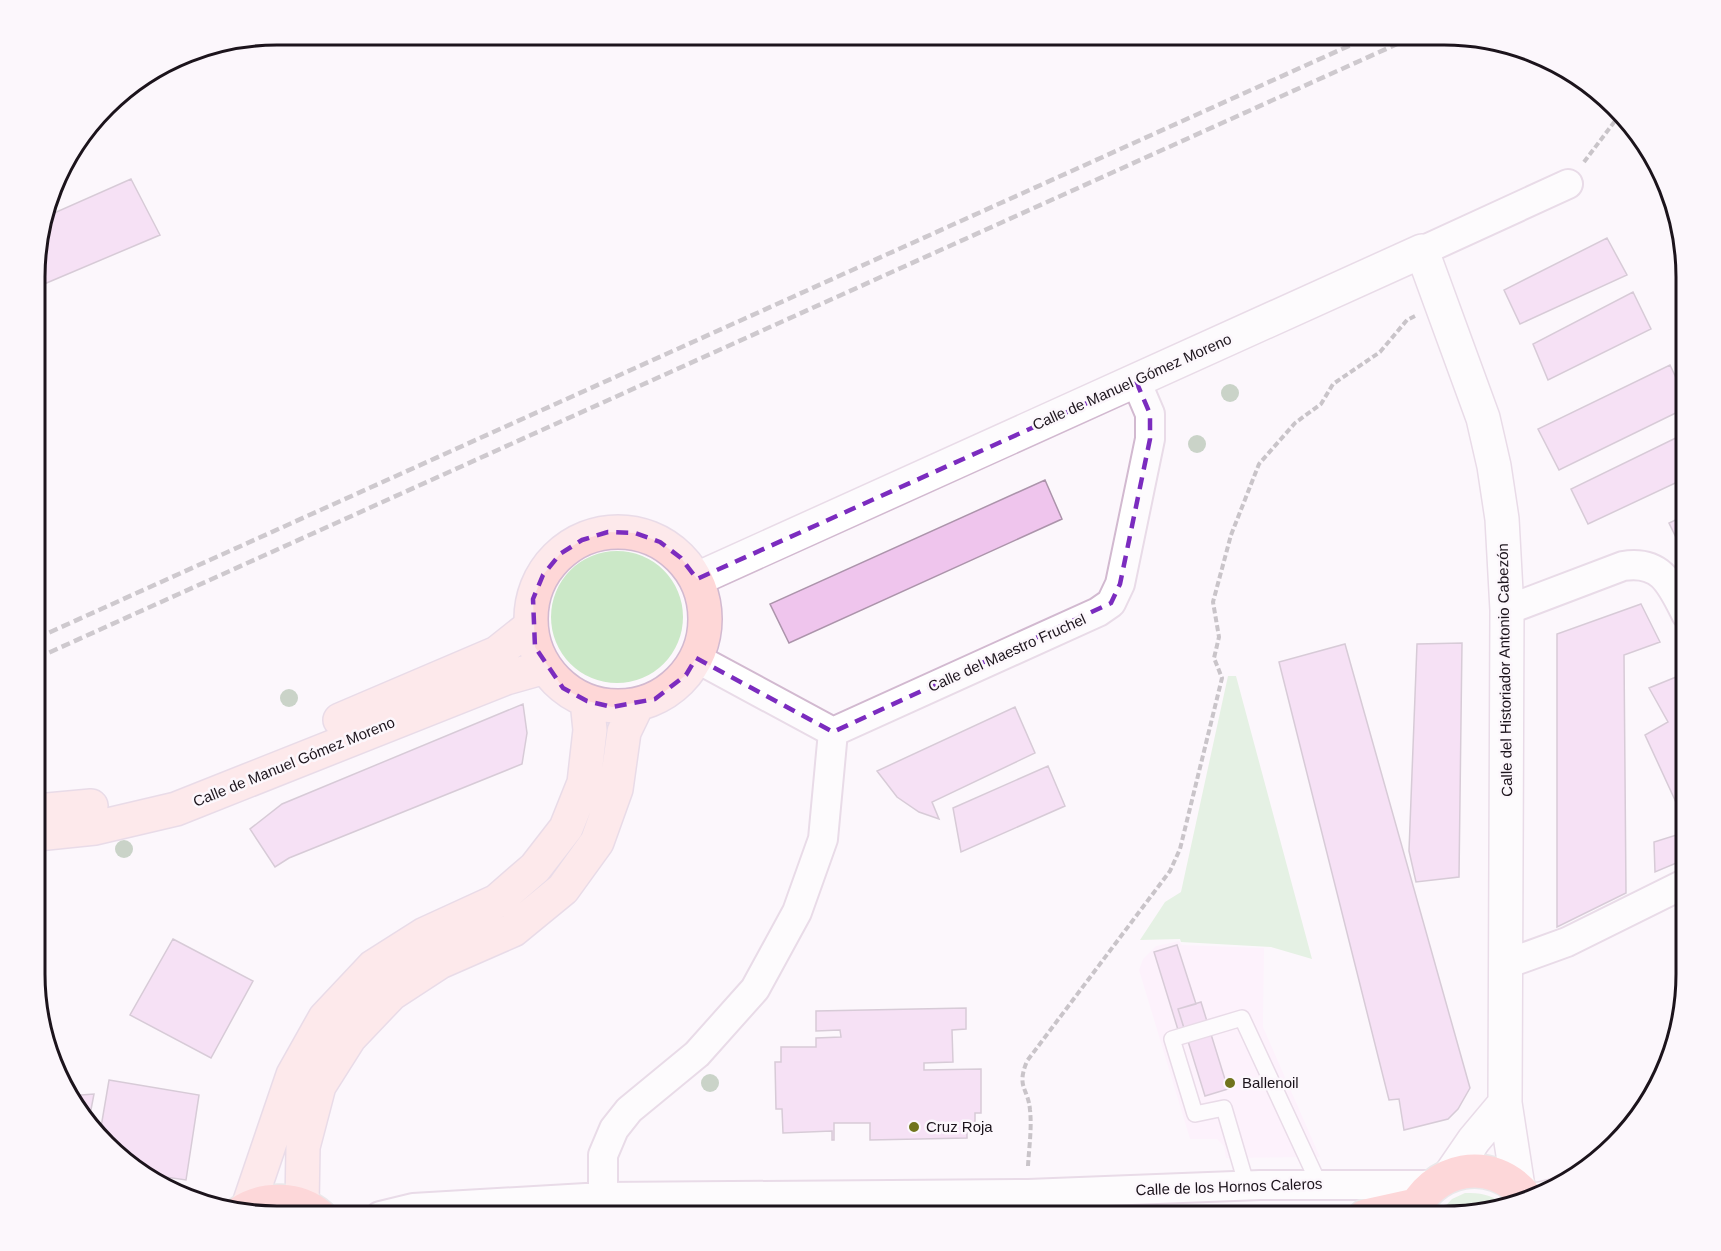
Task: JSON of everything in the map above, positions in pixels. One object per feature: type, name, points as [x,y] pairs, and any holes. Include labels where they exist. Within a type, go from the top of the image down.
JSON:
[{"type":"main road","points":[[608,532],[635,533],[660,542],[681,558],[697,579],[705,605],[705,632],[696,658],[686,675],[672,688],[637,705],[612,707],[587,701],[563,688],[545,667],[535,647],[531,626],[533,599],[549,568],[560,554],[582,540],[608,532]]},
{"type":"main road","name":"Calle de Manuel Gómez Moreno","points":[[45,810],[91,806],[171,790],[497,653],[531,626]]},
{"type":"main road","name":"Calle de Manuel Gómez Moreno","points":[[45,833],[95,828],[176,809],[506,678],[545,667]]},
{"type":"main road","points":[[246,1204],[293,1075],[325,1018],[373,967],[425,934],[497,902],[536,868],[566,828],[584,783],[590,730],[587,701]]},
{"type":"main road","points":[[310,1206],[303,1147],[319,1086],[350,1037],[392,994],[440,962],[513,930],[563,889],[597,842],[616,789],[624,732],[637,705]]},
{"type":"main road","points":[[1396,1206],[1427,1196],[1468,1170],[1486,1172],[1503,1178],[1521,1193]]},
{"type":"main road","points":[[258,1205],[274,1201],[292,1206]]},
{"type":"street","name":"Calle de Manuel Gómez Moreno","points":[[697,579],[1568,184]]},
{"type":"street","name":"Calle del Historiador Antonio Cabezón","points":[[1422,250],[1483,418],[1494,466],[1502,519],[1507,610],[1505,1103],[1522,1192]]},
{"type":"street","name":"Calle del Maestro Fruchel","points":[[833,732],[1098,612],[1111,603],[1120,584],[1150,439],[1150,414],[1136,381]]},
{"type":"street","points":[[1507,610],[1635,564],[1651,567],[1666,578],[1676,596]]},
{"type":"street","points":[[603,1197],[603,1155],[614,1129],[629,1110],[697,1054],[755,988],[797,912],[823,839],[833,732],[696,658]]},
{"type":"street","points":[[1506,964],[1567,942],[1676,888]]},
{"type":"street","points":[[1427,1196],[1505,1103]]},
{"type":"street","name":"Calle de los Hornos Caleros","points":[[448,1206],[603,1197],[1028,1194],[1319,1184],[1427,1196]]},
{"type":"lane","points":[[1247,1186],[1224,1108],[1195,1114],[1172,1039],[1242,1018],[1319,1184]]},
{"type":"path","points":[[1568,184],[1615,121]]},
{"type":"path","points":[[1028,1194],[1030,1108],[1023,1091],[1021,1074],[1027,1061],[1170,871],[1180,849],[1222,678],[1214,658],[1219,637],[1213,602],[1231,535],[1259,464],[1295,423],[1321,404],[1333,384],[1380,352],[1407,320],[1442,304]]},
{"type":"highlighted area","points":[[1136,381],[1150,414],[1150,439],[1120,584],[1111,603],[833,732],[696,658],[686,675],[655,699],[612,707],[587,701],[563,688],[535,647],[533,599],[543,575],[560,554],[582,540],[608,532],[635,533],[660,542],[681,558],[697,579]]},
{"type":"shaded area","name":"Ballenoil","points":[[1179,941],[1182,945],[1264,948],[1263,1027],[1320,1157],[1226,1158],[1224,1146],[1217,1139],[1190,1139],[1139,970],[1143,959],[1156,946]]},
{"type":"green space","points":[[617,551],[642,556],[664,570],[678,592],[683,617],[678,642],[664,664],[642,678],[617,683],[592,678],[570,664],[556,642],[551,617],[556,592],[570,570],[592,556]]},
{"type":"green space","points":[[1228,676],[1236,676],[1312,959],[1271,947],[1181,942],[1180,939],[1140,940],[1165,902],[1181,892]]},
{"type":"green space","points":[[1465,1193],[1475,1193],[1497,1200],[1445,1206],[1452,1199]]},
{"type":"building","points":[[131,179],[160,235],[45,284],[45,262],[54,213]]},
{"type":"building","points":[[1607,238],[1627,275],[1520,324],[1504,290]]},
{"type":"building","points":[[1633,292],[1651,329],[1548,380],[1533,344]]},
{"type":"building","points":[[1670,365],[1676,378],[1676,413],[1559,470],[1538,429]]},
{"type":"building","points":[[1676,438],[1676,483],[1588,524],[1571,489]]},
{"type":"building","points":[[1045,480],[1062,519],[789,643],[770,604]]},
{"type":"building","points":[[1676,520],[1676,537],[1669,523]]},
{"type":"building","points":[[1641,604],[1660,642],[1624,655],[1626,893],[1557,927],[1557,634]]},
{"type":"building","points":[[1462,643],[1459,877],[1416,882],[1409,851],[1417,644]]},
{"type":"building","points":[[1345,644],[1470,1088],[1458,1109],[1448,1119],[1404,1130],[1399,1099],[1389,1100],[1279,662]]},
{"type":"building","points":[[1676,677],[1676,802],[1645,735],[1668,722],[1649,688]]},
{"type":"building","points":[[523,704],[527,733],[522,764],[289,858],[275,867],[250,829],[282,804]]},
{"type":"building","points":[[1015,707],[1035,753],[932,802],[939,819],[919,812],[897,797],[877,771]]},
{"type":"building","points":[[1048,766],[1065,806],[961,852],[953,808]]},
{"type":"building","points":[[1676,835],[1676,863],[1655,872],[1654,842]]},
{"type":"building","points":[[173,939],[253,981],[211,1058],[130,1015]]},
{"type":"building","points":[[1177,945],[1196,1004],[1178,1009],[1185,1031],[1179,1033],[1154,952]]},
{"type":"building","points":[[1201,1002],[1228,1089],[1205,1096],[1178,1009]]},
{"type":"building","points":[[966,1008],[966,1029],[952,1030],[953,1062],[924,1063],[924,1070],[981,1069],[981,1113],[975,1113],[975,1130],[967,1130],[967,1138],[870,1140],[870,1123],[834,1123],[834,1140],[832,1140],[832,1131],[783,1133],[782,1109],[776,1109],[775,1062],[781,1062],[781,1047],[816,1047],[816,1038],[841,1037],[840,1030],[816,1031],[816,1011]]},
{"type":"building","points":[[109,1080],[199,1095],[186,1180],[165,1177],[148,1167],[124,1148],[101,1125]]},
{"type":"building","points":[[94,1094],[91,1112],[84,1103],[79,1095]]},
{"type":"railway","points":[[45,634],[1351,45]]},
{"type":"railway","points":[[45,654],[1395,45]]},
{"type":"place","name":"Ballenoil","points":[[1230,1083]]},
{"type":"place","name":"Cruz Roja","points":[[914,1127]]}]
